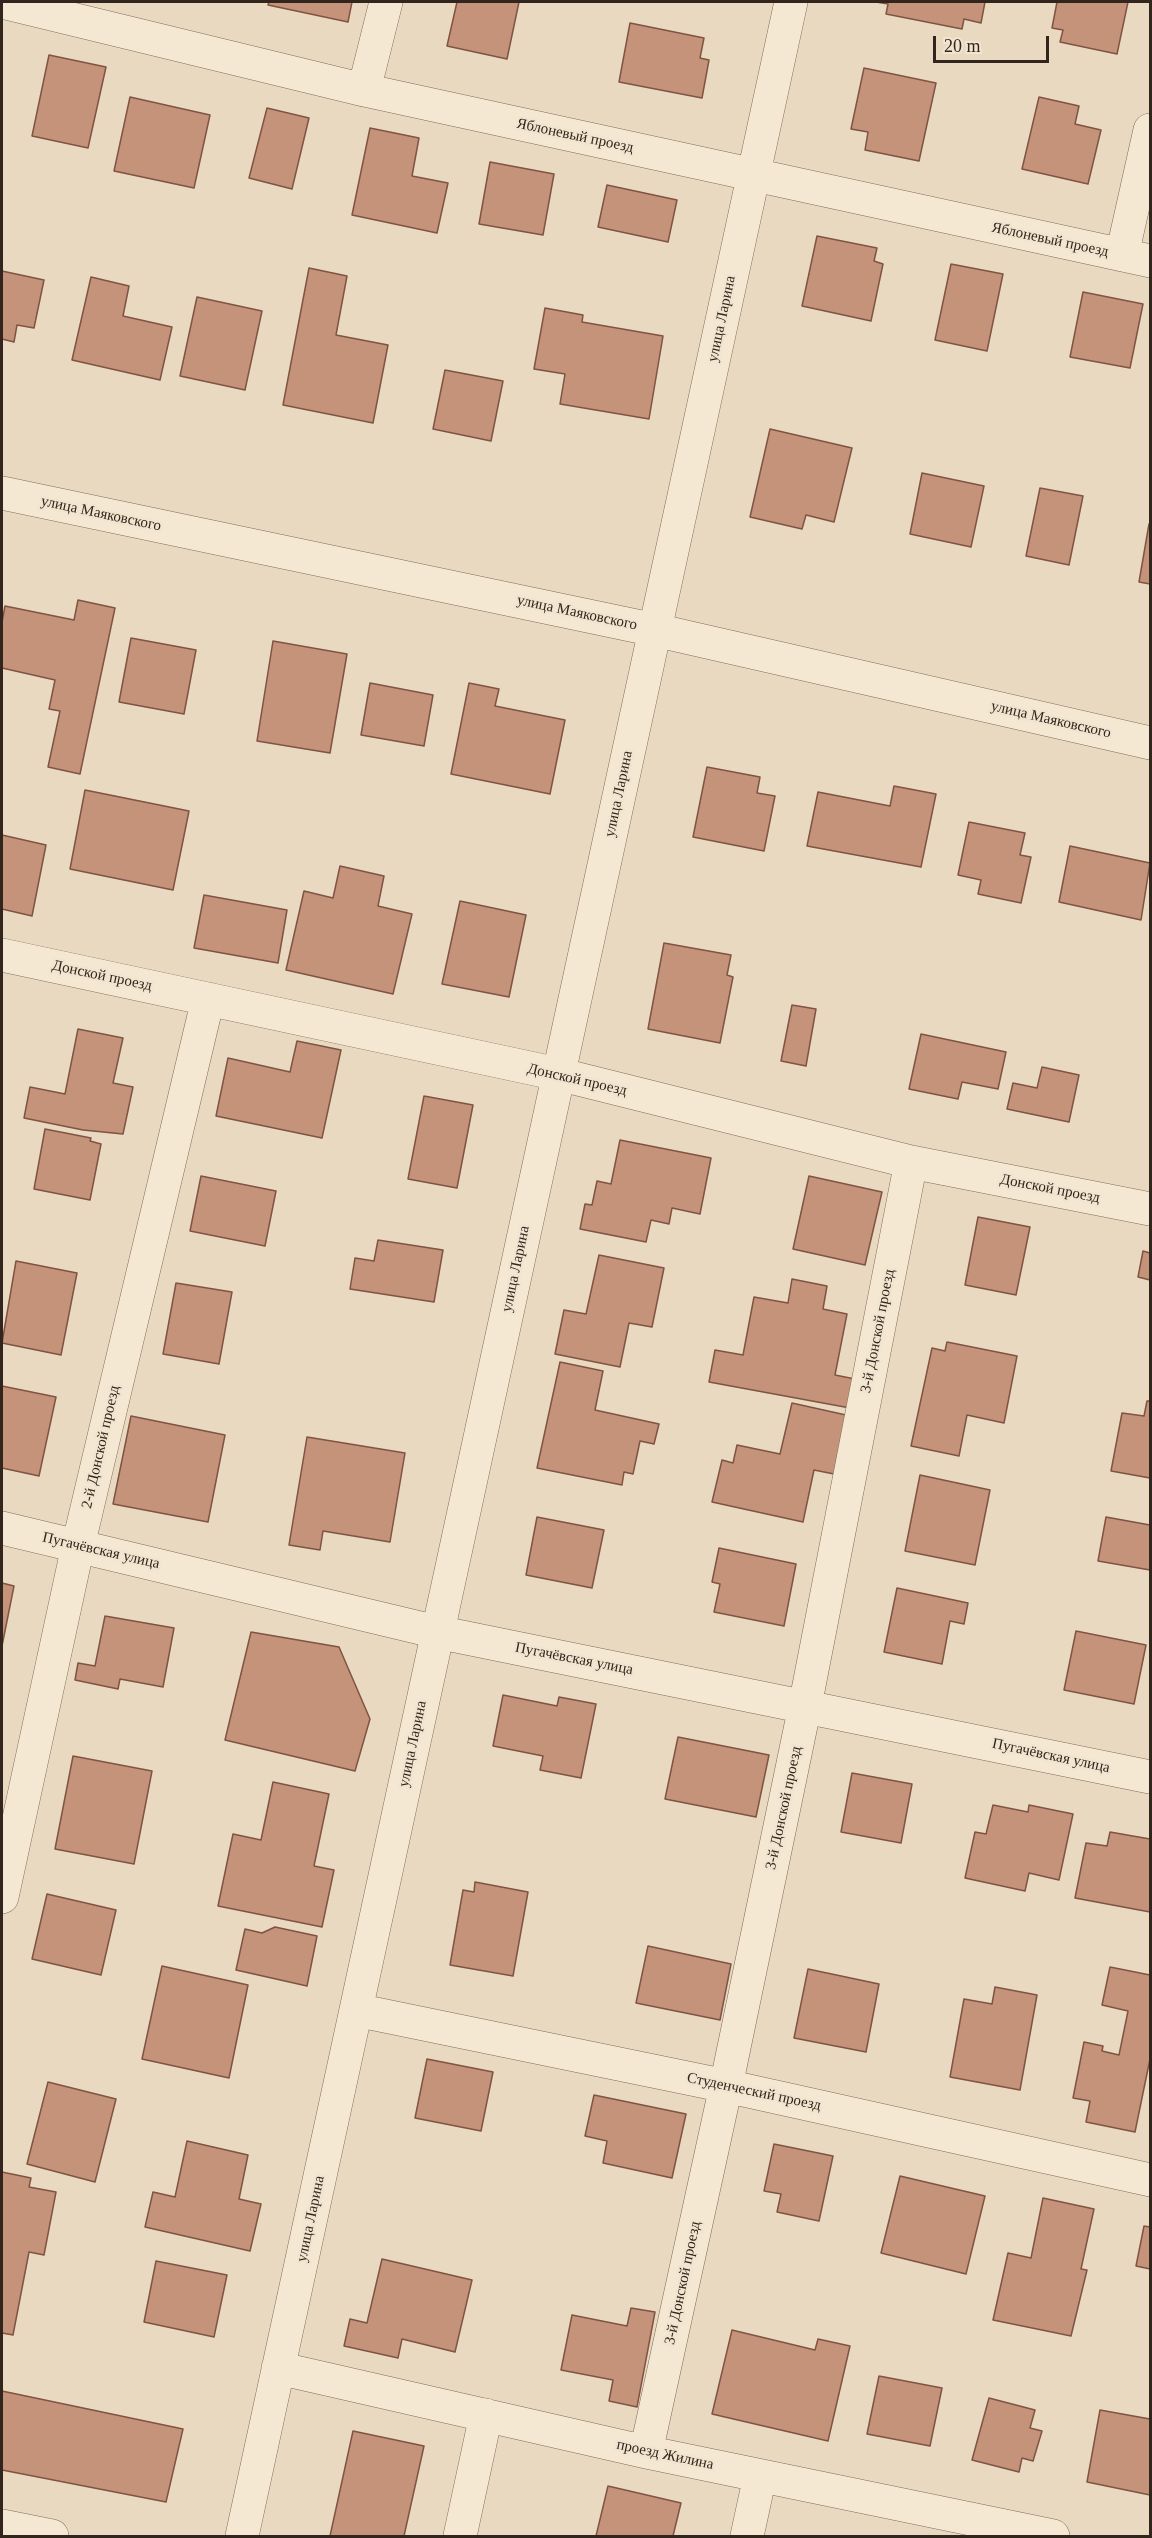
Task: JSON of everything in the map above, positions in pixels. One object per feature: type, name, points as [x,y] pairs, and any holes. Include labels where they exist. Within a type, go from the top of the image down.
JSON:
[{"type":"street","points":[[364,90],[386,2]]},
{"type":"street","name":"улица Ларина","points":[[242,2536],[791,2]]},
{"type":"street","name":"Яблоневый проезд","points":[[18,4],[364,90],[1136,258]]},
{"type":"street","points":[[1136,258],[1150,130]]},
{"type":"street","name":"улица Маяковского","points":[[2,494],[655,630],[1150,743]]},
{"type":"street","name":"Донской проезд","points":[[2,955],[558,1074],[911,1162],[1150,1209]]},
{"type":"street","name":"2-й Донской проезд","points":[[2,1898],[78,1546],[208,999]]},
{"type":"street","name":"3-й Донской проезд","points":[[646,2452],[726,2086],[805,1706],[911,1162]]},
{"type":"street","name":"Пугачёвская улица","points":[[2,1528],[437,1632],[1150,1777]]},
{"type":"street","name":"Студенческий проезд","points":[[356,2010],[726,2086],[1150,2180]]},
{"type":"street","name":"проезд Жилина","points":[[278,2368],[760,2476],[983,2529],[1053,2536]]},
{"type":"street","points":[[460,2536],[486,2415]]},
{"type":"street","points":[[747,2536],[760,2476]]},
{"type":"street","points":[[2,2526],[52,2536]]},
{"type":"building","points":[[269,2],[352,2],[348,22],[268,5]]},
{"type":"building","points":[[457,2],[519,2],[507,59],[447,46]]},
{"type":"building","points":[[876,2],[985,2],[981,23],[964,19],[962,29],[886,14],[888,4]]},
{"type":"building","points":[[1057,2],[1128,2],[1117,54],[1060,42],[1063,30],[1052,28]]},
{"type":"building","points":[[630,23],[704,38],[700,58],[709,60],[702,98],[619,82]]},
{"type":"building","points":[[49,55],[106,67],[88,148],[32,136]]},
{"type":"building","points":[[864,68],[936,83],[919,161],[865,150],[868,132],[851,129]]},
{"type":"building","points":[[130,97],[210,115],[194,188],[114,171]]},
{"type":"building","points":[[1039,97],[1079,106],[1075,124],[1101,130],[1088,184],[1022,169]]},
{"type":"building","points":[[267,108],[309,118],[292,189],[249,178]]},
{"type":"building","points":[[370,128],[419,138],[412,176],[448,183],[437,233],[352,215]]},
{"type":"building","points":[[490,162],[554,174],[543,235],[479,224]]},
{"type":"building","points":[[607,185],[677,200],[668,242],[598,227]]},
{"type":"building","points":[[817,236],[877,248],[874,261],[883,264],[871,321],[802,306]]},
{"type":"building","points":[[951,264],[1003,274],[987,351],[935,340]]},
{"type":"building","points":[[309,268],[347,276],[336,335],[388,345],[373,423],[283,405]]},
{"type":"building","points":[[2,271],[44,280],[34,328],[17,325],[14,342],[2,339]]},
{"type":"building","points":[[91,277],[129,286],[123,316],[172,327],[160,380],[72,360]]},
{"type":"building","points":[[1083,292],[1143,304],[1130,368],[1070,357]]},
{"type":"building","points":[[197,297],[262,311],[245,390],[180,376]]},
{"type":"building","points":[[545,308],[583,315],[582,322],[663,336],[649,419],[560,404],[565,374],[534,369]]},
{"type":"building","points":[[445,370],[503,381],[491,441],[433,429]]},
{"type":"building","points":[[770,429],[852,448],[834,522],[806,515],[802,529],[750,517]]},
{"type":"building","points":[[922,473],[984,486],[971,547],[910,534]]},
{"type":"building","points":[[1040,488],[1083,496],[1069,565],[1026,556]]},
{"type":"building","points":[[1150,524],[1150,584],[1139,582]]},
{"type":"building","points":[[78,600],[115,608],[80,774],[48,767],[60,711],[49,709],[55,680],[2,668],[2,622],[5,606],[74,620]]},
{"type":"building","points":[[131,638],[196,650],[184,714],[119,702]]},
{"type":"building","points":[[273,641],[347,654],[330,753],[257,741]]},
{"type":"building","points":[[370,683],[433,695],[424,746],[361,735]]},
{"type":"building","points":[[469,683],[499,689],[495,706],[565,720],[550,794],[451,774]]},
{"type":"building","points":[[707,767],[760,777],[757,793],[775,796],[764,851],[693,837]]},
{"type":"building","points":[[894,786],[936,794],[921,867],[807,846],[818,792],[890,806]]},
{"type":"building","points":[[85,790],[189,811],[173,890],[70,869]]},
{"type":"building","points":[[969,822],[1025,833],[1020,855],[1031,857],[1021,903],[978,894],[981,880],[958,875]]},
{"type":"building","points":[[2,835],[46,845],[32,916],[2,909]]},
{"type":"building","points":[[1070,846],[1150,863],[1141,920],[1059,902]]},
{"type":"building","points":[[340,866],[384,876],[378,906],[412,914],[393,994],[286,970],[304,891],[333,898]]},
{"type":"building","points":[[204,895],[287,910],[278,963],[194,948]]},
{"type":"building","points":[[460,901],[526,915],[509,997],[442,984]]},
{"type":"building","points":[[664,943],[731,955],[727,975],[733,977],[720,1043],[648,1029]]},
{"type":"building","points":[[792,1005],[816,1009],[806,1066],[781,1061]]},
{"type":"building","points":[[78,1029],[123,1038],[113,1083],[133,1087],[123,1134],[83,1130],[24,1118],[30,1087],[65,1094]]},
{"type":"building","points":[[921,1034],[1006,1052],[998,1089],[962,1082],[958,1099],[909,1089]]},
{"type":"building","points":[[297,1041],[341,1050],[322,1138],[216,1116],[228,1058],[290,1072]]},
{"type":"building","points":[[1042,1067],[1079,1075],[1069,1122],[1007,1109],[1013,1083],[1037,1088]]},
{"type":"building","points":[[424,1096],[473,1105],[457,1188],[408,1179]]},
{"type":"building","points":[[45,1129],[91,1138],[90,1141],[101,1144],[90,1200],[34,1189]]},
{"type":"building","points":[[620,1140],[711,1158],[700,1214],[672,1208],[669,1224],[651,1220],[646,1242],[580,1229],[585,1204],[592,1205],[597,1181],[611,1184]]},
{"type":"building","points":[[201,1176],[276,1191],[265,1246],[190,1231]]},
{"type":"building","points":[[809,1176],[882,1192],[865,1265],[793,1249]]},
{"type":"building","points":[[978,1217],[1030,1227],[1016,1295],[965,1285]]},
{"type":"building","points":[[378,1240],[443,1250],[434,1302],[350,1289],[355,1258],[374,1261]]},
{"type":"building","points":[[1143,1251],[1150,1253],[1150,1280],[1138,1277]]},
{"type":"building","points":[[599,1255],[664,1268],[652,1327],[629,1323],[620,1367],[555,1354],[564,1310],[586,1314]]},
{"type":"building","points":[[16,1261],[77,1273],[61,1355],[2,1343]]},
{"type":"building","points":[[792,1279],[827,1286],[823,1309],[847,1314],[835,1375],[855,1379],[850,1408],[709,1382],[715,1350],[743,1355],[754,1297],[788,1303]]},
{"type":"building","points":[[176,1283],[232,1292],[219,1364],[163,1354]]},
{"type":"building","points":[[947,1342],[1017,1356],[1004,1423],[967,1415],[959,1456],[911,1446],[932,1348],[945,1351]]},
{"type":"building","points":[[560,1362],[603,1371],[595,1410],[659,1424],[654,1444],[640,1441],[633,1474],[624,1472],[622,1485],[537,1468]]},
{"type":"building","points":[[2,1386],[56,1397],[39,1476],[2,1468]]},
{"type":"building","points":[[1147,1401],[1150,1401],[1150,1478],[1111,1471],[1122,1413],[1144,1416]]},
{"type":"building","points":[[792,1403],[846,1415],[834,1474],[814,1470],[803,1522],[712,1502],[722,1460],[733,1463],[737,1445],[780,1454]]},
{"type":"building","points":[[131,1416],[225,1435],[208,1522],[113,1504]]},
{"type":"building","points":[[307,1437],[405,1453],[390,1542],[323,1531],[320,1550],[289,1545]]},
{"type":"building","points":[[920,1475],[990,1490],[975,1565],[905,1551]]},
{"type":"building","points":[[537,1517],[604,1530],[592,1588],[526,1575]]},
{"type":"building","points":[[1106,1517],[1150,1525],[1150,1570],[1098,1561]]},
{"type":"building","points":[[719,1548],[796,1564],[784,1626],[714,1612],[720,1584],[712,1582]]},
{"type":"building","points":[[2,1583],[14,1586],[2,1646]]},
{"type":"building","points":[[897,1588],[968,1603],[964,1624],[950,1621],[942,1664],[884,1652]]},
{"type":"building","points":[[105,1616],[174,1628],[163,1687],[120,1679],[118,1689],[75,1680],[78,1663],[95,1666]]},
{"type":"building","points":[[1076,1631],[1146,1645],[1134,1704],[1064,1690]]},
{"type":"building","points":[[251,1632],[339,1647],[370,1719],[355,1771],[225,1740]]},
{"type":"building","points":[[503,1695],[557,1706],[559,1697],[596,1704],[581,1778],[540,1770],[543,1756],[493,1746]]},
{"type":"building","points":[[678,1737],[769,1755],[756,1817],[665,1799]]},
{"type":"building","points":[[73,1756],[152,1771],[134,1864],[55,1849]]},
{"type":"building","points":[[852,1773],[912,1784],[901,1843],[841,1832]]},
{"type":"building","points":[[273,1782],[329,1794],[314,1866],[334,1870],[322,1927],[218,1906],[233,1834],[261,1840]]},
{"type":"building","points":[[993,1805],[1028,1812],[1029,1805],[1073,1814],[1059,1880],[1029,1873],[1025,1891],[965,1878],[975,1832],[986,1834]]},
{"type":"building","points":[[1110,1832],[1150,1839],[1150,1912],[1075,1898],[1086,1843],[1107,1846]]},
{"type":"building","points":[[475,1882],[528,1892],[513,1976],[450,1965],[463,1890],[474,1892]]},
{"type":"building","points":[[47,1894],[116,1910],[101,1975],[32,1959]]},
{"type":"building","points":[[275,1927],[317,1936],[307,1986],[236,1970],[245,1929],[262,1933]]},
{"type":"building","points":[[648,1946],[731,1964],[720,2020],[636,2003]]},
{"type":"building","points":[[162,1966],[248,1985],[229,2078],[142,2059]]},
{"type":"building","points":[[1110,1967],[1150,1975],[1150,2059],[1135,2132],[1086,2122],[1090,2101],[1073,2098],[1084,2042],[1103,2046],[1102,2051],[1119,2055],[1128,2011],[1102,2005]]},
{"type":"building","points":[[808,1969],[879,1984],[866,2052],[794,2038]]},
{"type":"building","points":[[995,1987],[1037,1995],[1020,2090],[950,2077],[964,1999],[992,2004]]},
{"type":"building","points":[[427,2059],[493,2072],[481,2131],[415,2118]]},
{"type":"building","points":[[48,2082],[116,2099],[95,2182],[27,2164]]},
{"type":"building","points":[[594,2095],[686,2114],[672,2178],[603,2163],[607,2141],[585,2136]]},
{"type":"building","points":[[187,2141],[248,2155],[239,2199],[261,2204],[250,2251],[145,2227],[153,2192],[175,2197]]},
{"type":"building","points":[[774,2144],[833,2156],[819,2221],[777,2212],[781,2194],[764,2191]]},
{"type":"building","points":[[2,2172],[31,2178],[29,2187],[56,2192],[44,2255],[29,2252],[13,2335],[2,2333]]},
{"type":"building","points":[[900,2176],[985,2196],[966,2274],[881,2253]]},
{"type":"building","points":[[1043,2198],[1094,2209],[1081,2269],[1087,2270],[1071,2336],[993,2320],[1008,2253],[1031,2258]]},
{"type":"building","points":[[1144,2226],[1150,2227],[1150,2269],[1136,2266]]},
{"type":"building","points":[[382,2259],[472,2280],[455,2352],[402,2339],[398,2358],[344,2346],[350,2319],[367,2323]]},
{"type":"building","points":[[156,2261],[227,2275],[214,2337],[144,2322]]},
{"type":"building","points":[[631,2308],[655,2312],[637,2407],[609,2401],[613,2380],[561,2370],[572,2315],[627,2326]]},
{"type":"building","points":[[732,2330],[815,2350],[818,2339],[850,2346],[828,2441],[712,2414]]},
{"type":"building","points":[[879,2376],[942,2388],[930,2446],[867,2434]]},
{"type":"building","points":[[2,2391],[183,2429],[166,2502],[2,2470]]},
{"type":"building","points":[[989,2398],[1035,2410],[1030,2428],[1042,2431],[1033,2461],[1022,2458],[1019,2472],[972,2460]]},
{"type":"building","points":[[1100,2410],[1150,2419],[1150,2495],[1087,2482]]},
{"type":"building","points":[[353,2431],[424,2446],[404,2536],[330,2536]]},
{"type":"building","points":[[608,2486],[681,2503],[673,2536],[596,2536]]}]
